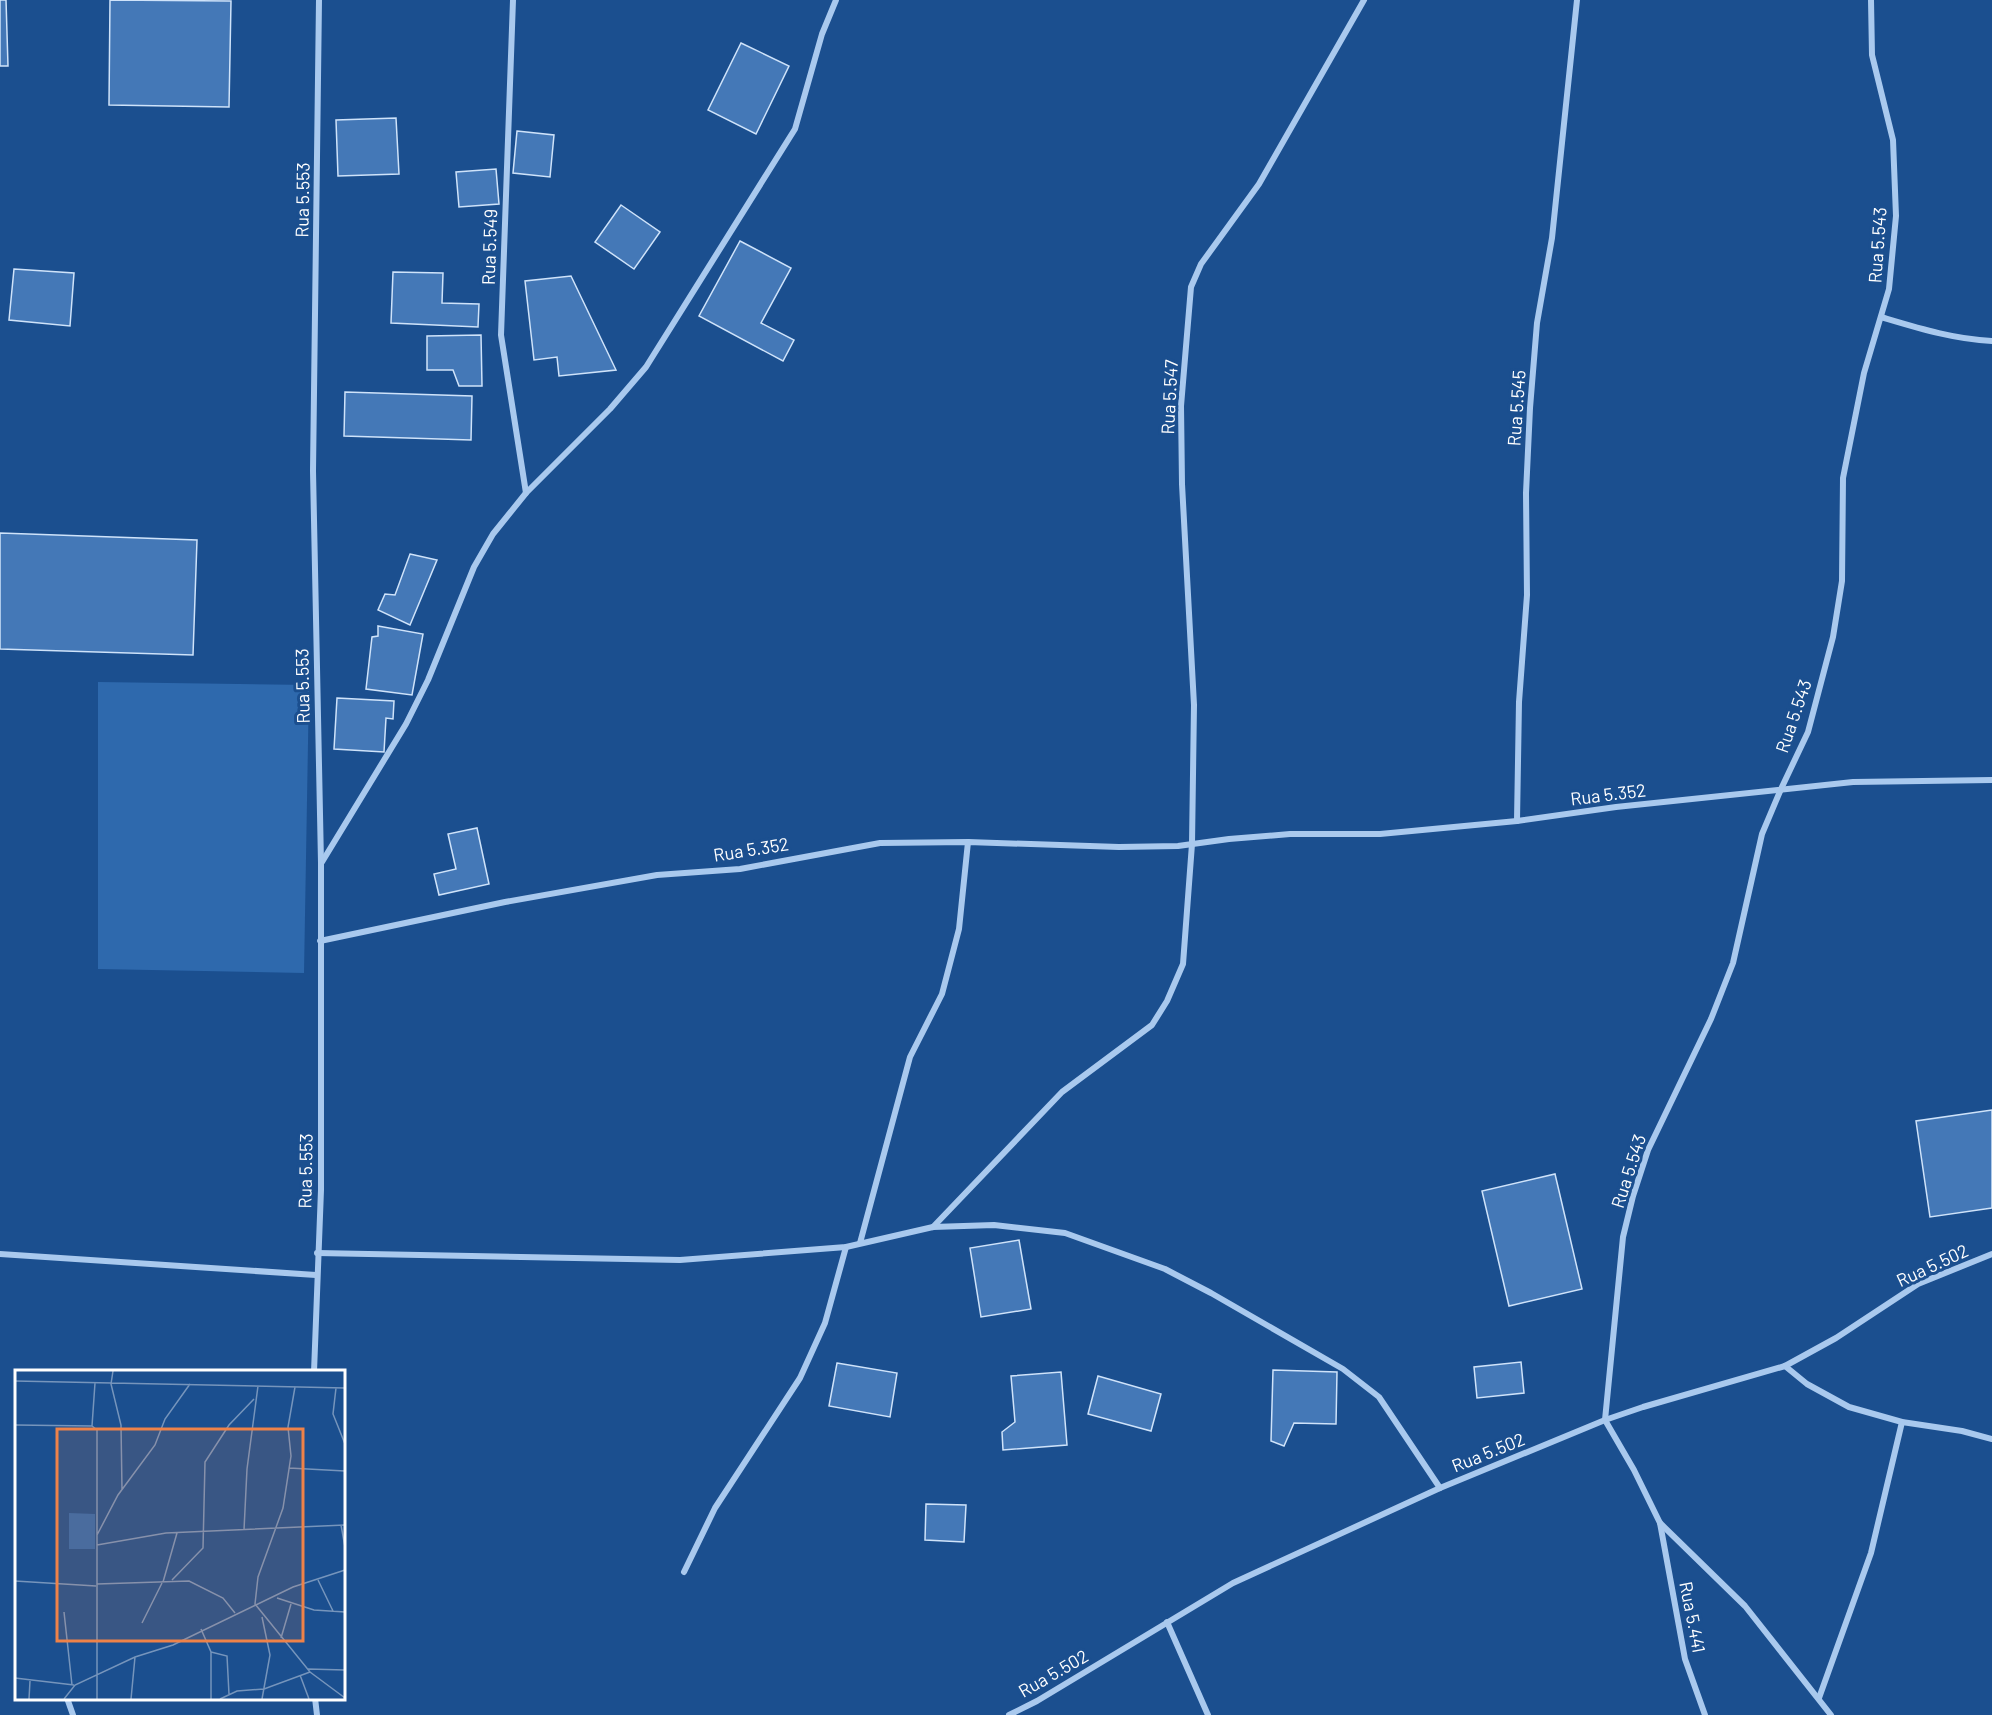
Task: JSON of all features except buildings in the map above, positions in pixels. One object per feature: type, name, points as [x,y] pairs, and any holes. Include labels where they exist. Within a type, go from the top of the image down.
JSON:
[{"type":"street","name":"Rua 5.553","points":[[314,1370],[321,1190],[321,863],[313,471],[319,0]]},
{"type":"street","name":"Rua 5.549","points":[[513,0],[501,335],[526,493]]},
{"type":"street","points":[[321,863],[406,724],[428,680],[474,567],[493,534],[526,493],[610,409],[646,367],[795,129],[822,34],[836,0]]},
{"type":"street","name":"Rua 5.547","points":[[933,1227],[1062,1092],[1152,1025],[1167,1001],[1183,964],[1192,844],[1193,693],[1182,484],[1181,406],[1191,287],[1201,264],[1259,184],[1364,0]]},
{"type":"street","name":"Rua 5.545","points":[[1517,821],[1519,702],[1527,595],[1526,493],[1530,408],[1537,323],[1552,238],[1577,0]]},
{"type":"street","name":"Rua 5.543","points":[[1605,1420],[1623,1237],[1633,1196],[1648,1150],[1711,1019],[1733,963],[1762,834],[1808,732],[1833,637],[1842,581],[1843,478],[1864,373],[1889,289],[1895,205],[1893,140],[1872,55],[1871,0]]},
{"type":"street","points":[[1881,317],[1928,332],[1967,340],[1992,341]]},
{"type":"street","name":"Rua 5.352","points":[[320,941],[463,910],[657,875],[740,869],[880,843],[968,842],[1119,847],[1192,844],[1228,838],[1290,834],[1380,834],[1517,821],[1616,807],[1853,782],[1992,780]]},
{"type":"street","points":[[860,1243],[910,1057],[942,994],[959,929],[968,842]]},
{"type":"street","points":[[317,1253],[680,1260],[846,1247],[933,1227],[994,1225],[1065,1233],[1165,1269],[1343,1369],[1378,1397],[1440,1488]]},
{"type":"street","points":[[684,1572],[715,1508],[800,1378],[825,1323],[846,1247]]},
{"type":"street","points":[[0,1254],[316,1275]]},
{"type":"street","name":"Rua 5.502","points":[[1009,1715],[1037,1701],[1233,1583],[1440,1488],[1605,1420],[1785,1366],[1836,1338],[1918,1284],[1992,1254]]},
{"type":"street","points":[[1785,1366],[1808,1384],[1849,1407],[1902,1422],[1962,1431],[1992,1439]]},
{"type":"street","points":[[1605,1420],[1634,1470],[1660,1523],[1745,1606],[1831,1715]]},
{"type":"street","points":[[1819,1698],[1871,1553],[1902,1422]]},
{"type":"street","name":"Rua 5.441","points":[[1660,1523],[1685,1659],[1705,1715]]},
{"type":"street","points":[[1167,1622],[1208,1715]]},
{"type":"street","points":[[68,1700],[73,1715]]},
{"type":"street","points":[[315,1700],[316,1715]]},
{"type":"shaded area","points":[[98,682],[309,685],[304,973],[98,969]]}]
